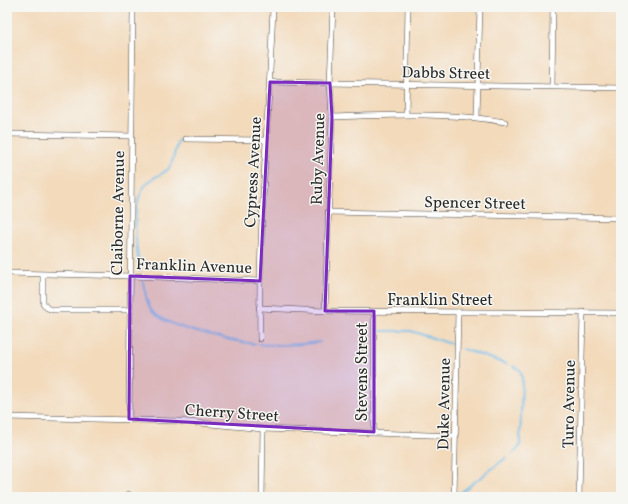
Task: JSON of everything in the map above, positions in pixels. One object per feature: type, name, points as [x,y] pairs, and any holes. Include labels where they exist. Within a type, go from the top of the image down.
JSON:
[{"type":"street","name":"Claiborne Avenue","points":[[129,420],[133,7]]},
{"type":"street","name":"Cypress Avenue","points":[[260,339],[260,281],[273,7]]},
{"type":"street","name":"Ruby Avenue","points":[[325,311],[332,116],[330,83],[333,7]]},
{"type":"street","points":[[406,114],[408,7]]},
{"type":"street","points":[[477,117],[480,7]]},
{"type":"street","points":[[552,86],[553,7]]},
{"type":"street","name":"Dabbs Street","points":[[270,82],[621,88]]},
{"type":"street","points":[[332,116],[406,114],[477,117],[505,122]]},
{"type":"street","points":[[7,134],[131,136]]},
{"type":"street","points":[[186,139],[266,140]]},
{"type":"street","name":"Spencer Street","points":[[328,212],[621,218]]},
{"type":"street","name":"Franklin Avenue","points":[[7,273],[260,281]]},
{"type":"street","points":[[43,275],[43,303],[47,308],[53,310],[130,310]]},
{"type":"street","name":"Franklin Street","points":[[259,308],[325,311],[621,313]]},
{"type":"street","name":"Stevens Street","points":[[374,311],[374,432]]},
{"type":"street","name":"Duke Avenue","points":[[454,497],[458,312]]},
{"type":"street","name":"Turo Avenue","points":[[579,497],[583,312]]},
{"type":"street","name":"Cherry Street","points":[[7,417],[192,422],[263,429],[456,436]]},
{"type":"street","points":[[262,497],[263,429]]},
{"type":"highlighted area","points":[[270,82],[330,83],[332,117],[325,311],[374,311],[374,432],[129,419],[130,276],[260,281]]},
{"type":"waterway","points":[[140,271],[137,251],[137,205],[140,195],[147,183],[165,172],[170,167],[178,140]]},
{"type":"waterway","points":[[143,282],[147,301],[152,311],[160,317],[186,329],[217,337],[256,344],[288,345],[320,342]]},
{"type":"waterway","points":[[381,331],[411,331],[451,344]]},
{"type":"waterway","points":[[463,349],[507,364]]},
{"type":"waterway","points":[[513,366],[520,370],[522,378],[520,445],[513,453]]},
{"type":"waterway","points":[[459,494],[507,457]]}]
